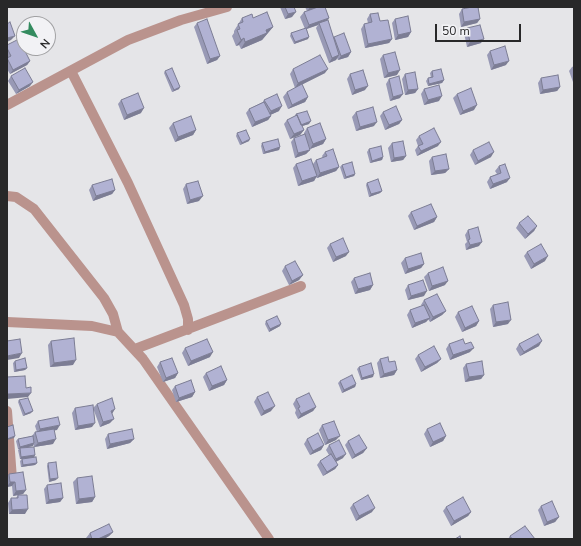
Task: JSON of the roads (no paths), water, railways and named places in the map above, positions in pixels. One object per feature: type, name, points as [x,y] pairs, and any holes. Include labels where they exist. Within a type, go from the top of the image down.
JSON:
[{"type":"street","points":[[7,105],[128,40],[181,20],[227,7]]},
{"type":"street","points":[[71,71],[128,183],[184,305],[188,319],[188,330]]},
{"type":"street","points":[[7,196],[16,197],[26,202],[34,209],[104,298],[113,314],[118,332],[135,349],[269,539]]},
{"type":"street","points":[[135,349],[301,286]]},
{"type":"street","points":[[7,322],[92,326],[118,332]]},
{"type":"street","points":[[7,411],[12,479]]}]
